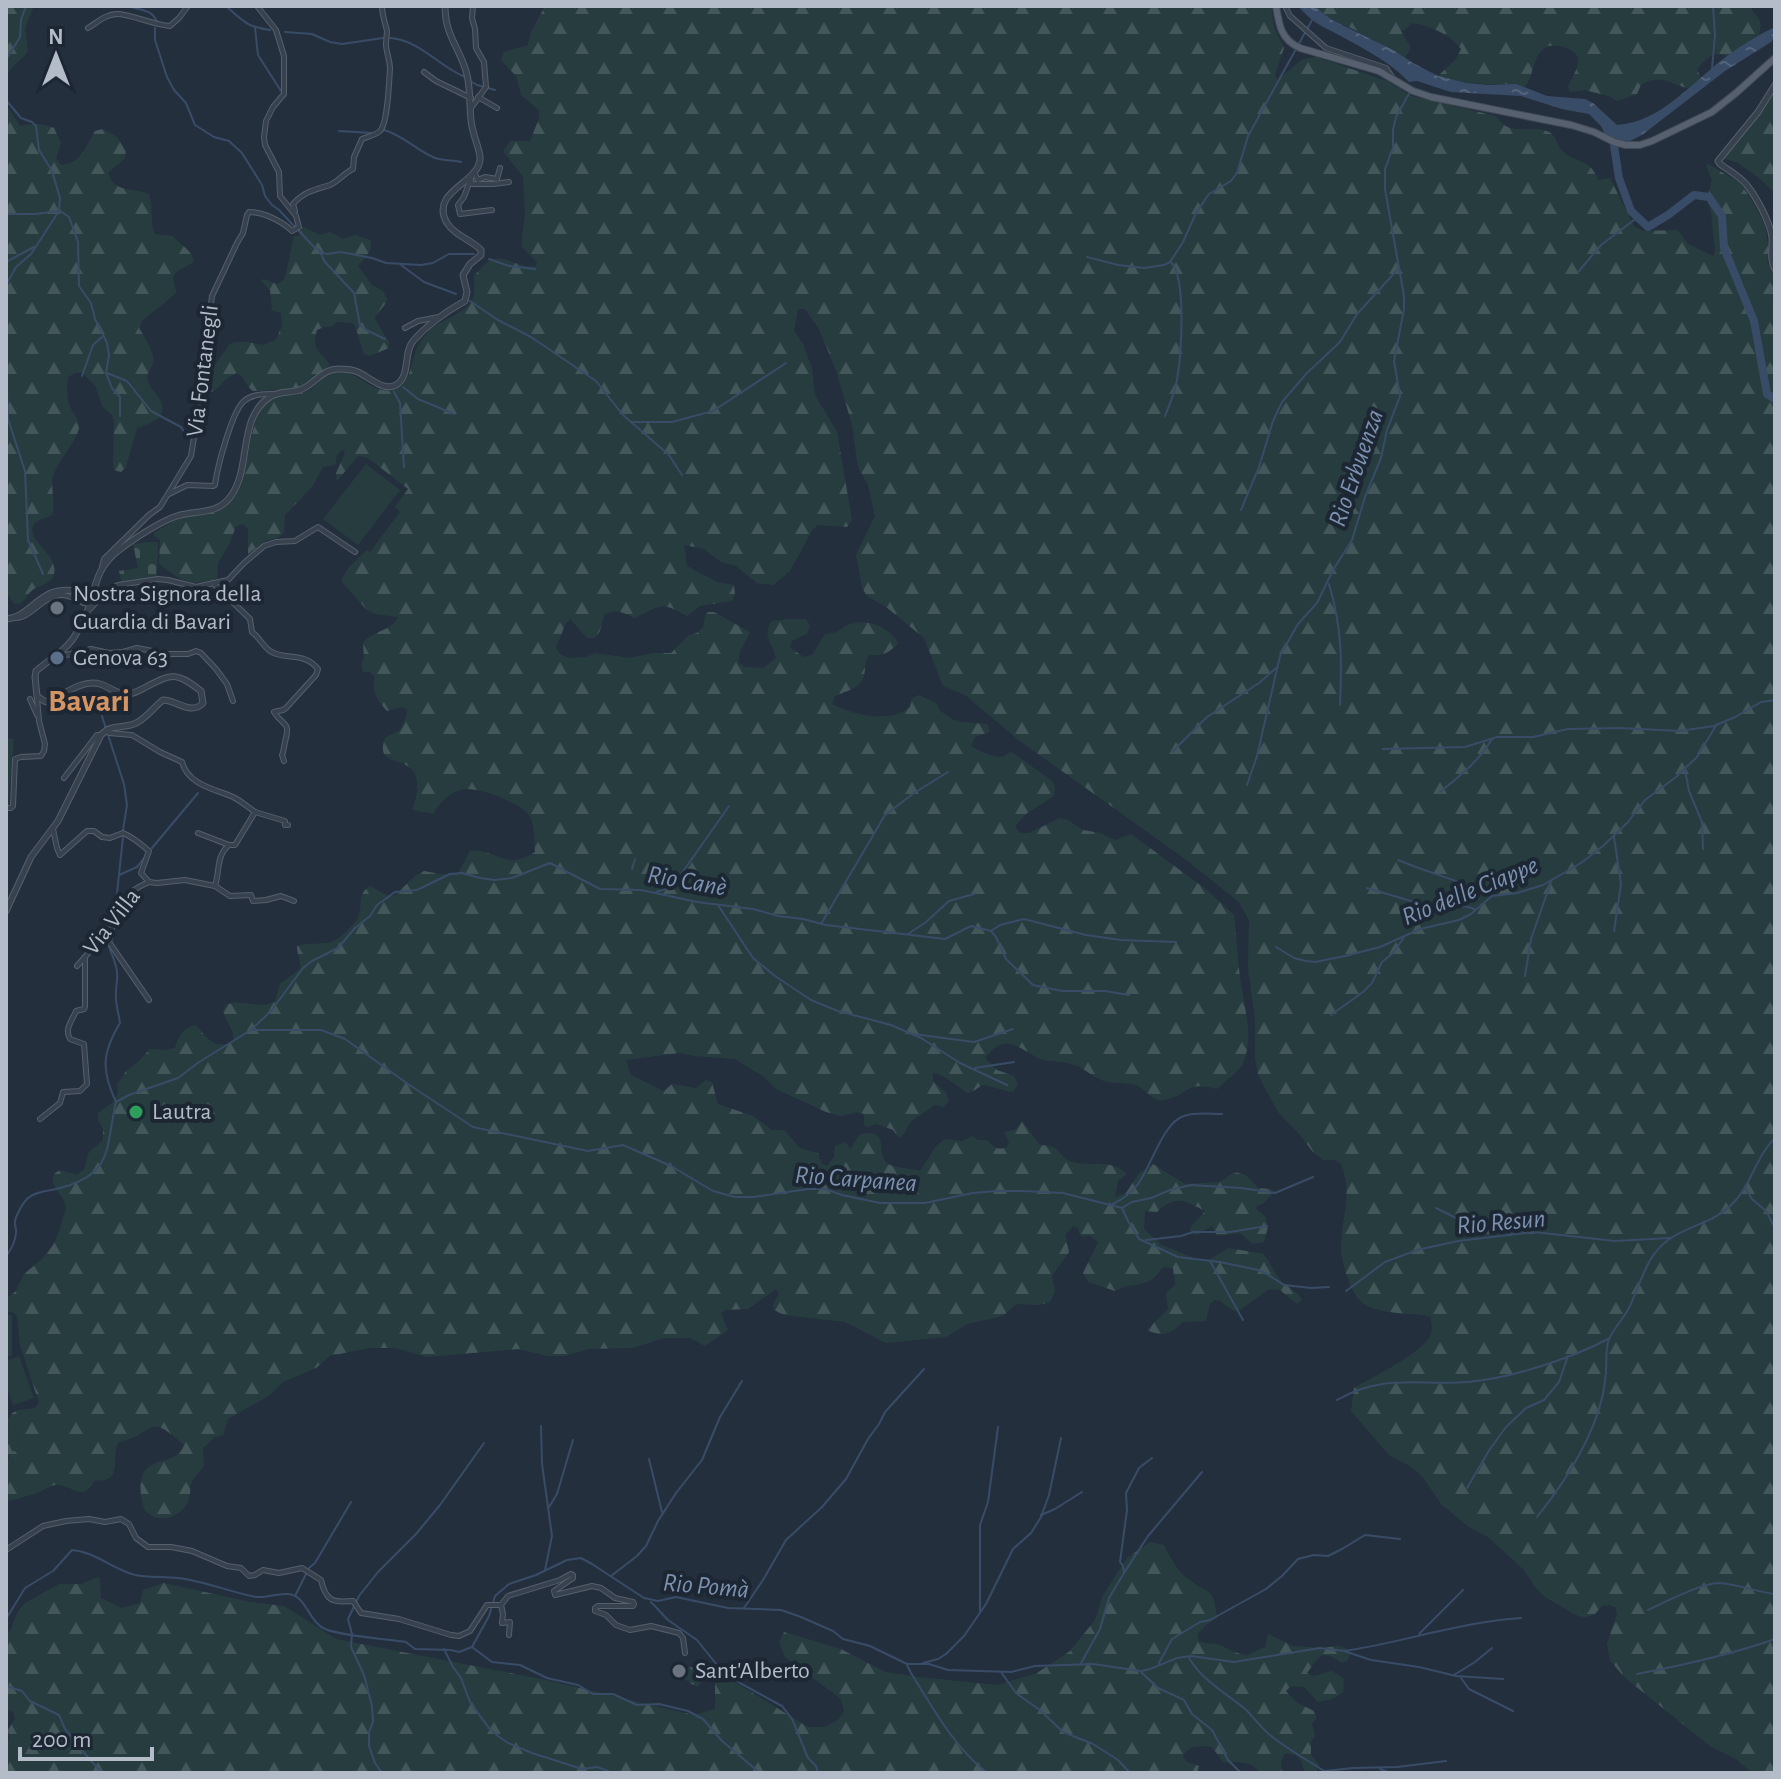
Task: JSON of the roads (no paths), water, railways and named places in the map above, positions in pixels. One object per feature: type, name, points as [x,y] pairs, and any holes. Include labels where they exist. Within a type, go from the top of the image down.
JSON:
[{"type":"main road","points":[[1276,6],[1282,35],[1300,48],[1379,71],[1413,91],[1431,97],[1594,132],[1626,145],[1652,141],[1712,112],[1775,58]]},
{"type":"street","points":[[88,28],[99,19],[117,14],[170,26],[188,6]]},
{"type":"street","points":[[257,6],[276,30],[284,56],[284,94],[266,121],[265,145],[279,172],[280,196],[296,216]]},
{"type":"street","points":[[296,216],[294,203],[310,190],[334,183],[353,169],[354,157],[362,139],[382,128],[390,85],[387,31],[382,6]]},
{"type":"street","points":[[445,6],[447,27],[470,85],[473,133],[480,160],[458,205],[460,214],[492,210]]},
{"type":"street","points":[[471,108],[486,87],[484,62],[476,48],[473,6]]},
{"type":"street","points":[[1285,6],[1290,16],[1323,46],[1386,68],[1392,77]]},
{"type":"street","points":[[424,72],[471,98]]},
{"type":"street","points":[[1775,85],[1758,112],[1718,161],[1746,184],[1759,203],[1770,231],[1770,257],[1775,269]]},
{"type":"street","points":[[478,97],[497,108]]},
{"type":"street","points":[[472,176],[478,180],[485,177],[497,179],[500,168]]},
{"type":"street","points":[[472,176],[472,184],[509,182]]},
{"type":"street","points":[[169,494],[187,485],[215,485],[239,407],[247,398],[299,391],[331,369],[357,372],[382,386],[397,385],[404,375],[410,345],[441,317],[465,301],[467,292],[463,275],[466,268],[481,255],[481,250],[453,229],[444,214],[445,202],[450,194],[472,176]]},
{"type":"street","name":"Via Fontanegli","points":[[102,567],[104,559],[160,507],[191,456],[201,408],[202,348],[212,296],[243,233],[247,215],[254,212],[276,219],[294,231],[299,227],[296,216]]},
{"type":"street","points":[[405,328],[418,321],[441,317]]},
{"type":"street","points":[[6,808],[13,806],[14,761],[21,757],[41,756],[44,751],[34,697],[36,671],[73,638],[90,604],[91,592],[102,567],[119,550],[166,521],[223,505],[233,494],[239,479],[253,416],[263,401],[274,394]]},
{"type":"street","points":[[87,611],[100,596],[118,585],[158,579],[194,587],[228,580],[264,546],[295,541],[318,527],[355,552]]},
{"type":"street","points":[[213,583],[250,619],[252,632],[261,639],[266,649],[310,661],[318,669],[286,708],[274,712],[274,716],[289,730],[282,755],[284,761]]},
{"type":"street","points":[[16,618],[51,593],[66,590],[91,592]]},
{"type":"street","points":[[6,619],[23,618],[44,600],[62,595],[90,604]]},
{"type":"street","points":[[52,658],[91,649],[109,653],[137,648],[168,654],[196,651],[216,669],[229,687],[233,701]]},
{"type":"street","points":[[6,911],[31,857],[54,826],[101,735],[107,729],[136,723],[163,700],[189,709],[196,709],[203,703],[202,693],[187,680],[172,675],[130,694],[92,683],[48,702],[34,697]]},
{"type":"street","points":[[107,729],[109,733],[132,735],[182,762],[185,770],[199,784],[234,797],[255,812],[285,821],[288,825]]},
{"type":"street","points":[[64,778],[97,735],[101,735]]},
{"type":"street","points":[[198,833],[235,845],[255,812]]},
{"type":"street","points":[[54,826],[53,834],[60,855],[87,831],[111,838],[121,833],[133,837],[149,851],[141,873],[149,882],[185,880],[215,886],[230,896],[251,895],[253,901],[281,896],[294,901]]},
{"type":"street","points":[[215,886],[219,859],[229,845]]},
{"type":"street","name":"Via Villa","points":[[77,966],[114,915],[125,912],[124,901],[131,892],[149,882]]},
{"type":"street","points":[[109,924],[112,929],[109,943],[149,1000]]},
{"type":"street","points":[[40,1119],[60,1103],[64,1091],[80,1091],[87,1085],[84,1044],[71,1040],[67,1032],[75,1011],[85,1007],[85,957]]},
{"type":"street","points":[[6,1550],[43,1526],[66,1521],[89,1519],[105,1522],[121,1519],[148,1547],[192,1551],[227,1566],[241,1568],[249,1576],[263,1570],[279,1573],[304,1569],[322,1581],[323,1589],[334,1601],[353,1601],[361,1613],[399,1619],[451,1635],[470,1631],[485,1606],[499,1605]]},
{"type":"street","points":[[499,1605],[507,1597],[571,1574],[573,1578],[554,1591],[555,1595],[592,1586],[615,1598],[633,1602],[633,1606],[598,1606],[595,1611],[630,1630],[651,1626],[676,1631],[682,1636],[685,1653]]},
{"type":"street","points":[[499,1605],[502,1624],[510,1622],[509,1635]]},
{"type":"water","points":[[1298,6],[1314,6],[1332,20],[1438,76],[1467,83],[1516,84],[1547,96],[1585,99],[1617,125],[1633,122],[1663,108],[1727,56],[1775,27],[1775,36],[1771,42],[1725,71],[1642,135],[1630,141],[1618,140],[1618,154],[1613,154],[1601,126],[1589,114],[1521,96],[1451,92],[1417,81],[1409,82],[1376,56],[1317,23]]},
{"type":"waterway","points":[[6,60],[20,37],[26,6]]},
{"type":"waterway","points":[[128,6],[148,12],[157,22]]},
{"type":"waterway","points":[[226,6],[246,22],[270,30]]},
{"type":"waterway","points":[[1712,69],[1715,35],[1713,6]]},
{"type":"waterway","points":[[1087,257],[1144,268],[1170,262],[1209,194],[1231,181],[1237,173],[1248,136],[1312,20]]},
{"type":"waterway","points":[[155,28],[155,40],[167,77],[186,103],[195,125],[214,137],[229,141],[242,153],[262,185],[265,196],[295,227]]},
{"type":"waterway","points":[[255,28],[258,55],[281,91]]},
{"type":"waterway","points":[[285,32],[312,34],[342,44],[383,38]]},
{"type":"waterway","points":[[390,38],[411,43],[465,77]]},
{"type":"waterway","points":[[470,81],[495,90]]},
{"type":"waterway","name":"Rio Erbuenza","points":[[1247,785],[1257,756],[1280,656],[1298,624],[1317,603],[1352,540],[1400,396],[1394,361],[1404,296],[1385,189],[1385,169],[1393,148],[1396,117],[1410,92]]},
{"type":"waterway","points":[[6,100],[21,118],[36,126],[39,150],[52,171],[60,198],[59,211],[6,285]]},
{"type":"waterway","points":[[384,130],[435,158],[461,162]]},
{"type":"waterway","points":[[339,131],[372,133]]},
{"type":"waterway","points":[[1614,146],[1619,178],[1631,211],[1648,227],[1694,195],[1709,197],[1722,216],[1724,248],[1754,321],[1767,394],[1775,399]]},
{"type":"waterway","points":[[59,210],[69,217],[78,242],[79,286],[91,303],[107,343],[106,373],[120,397],[120,416]]},
{"type":"waterway","points":[[6,214],[57,211]]},
{"type":"waterway","points":[[1579,271],[1601,245],[1638,217]]},
{"type":"waterway","points":[[298,230],[314,247],[326,254],[341,252],[386,263],[421,265],[433,263],[449,254],[474,254]]},
{"type":"waterway","points":[[6,262],[34,247]]},
{"type":"waterway","points":[[320,252],[325,262],[354,293],[360,325],[385,339]]},
{"type":"waterway","points":[[489,259],[509,266],[535,269]]},
{"type":"waterway","points":[[1165,416],[1176,384],[1181,337],[1179,284],[1171,262]]},
{"type":"waterway","points":[[401,265],[424,282],[456,294]]},
{"type":"waterway","points":[[1241,510],[1282,402],[1340,342],[1357,314],[1399,268]]},
{"type":"waterway","points":[[470,301],[596,381],[623,415],[669,455],[682,475]]},
{"type":"waterway","points":[[82,376],[93,345],[102,337]]},
{"type":"waterway","points":[[631,422],[672,422],[713,411],[786,363]]},
{"type":"waterway","points":[[6,364],[8,419],[25,471],[28,540],[43,574]]},
{"type":"waterway","points":[[107,373],[127,381],[151,411],[181,427],[187,437]]},
{"type":"waterway","points":[[403,387],[418,399],[454,414]]},
{"type":"waterway","points":[[394,392],[400,403],[404,467]]},
{"type":"waterway","points":[[1329,584],[1340,644],[1340,705]]},
{"type":"waterway","points":[[1172,752],[1207,717],[1276,668]]},
{"type":"waterway","points":[[1383,749],[1465,747],[1497,737],[1533,737],[1568,729],[1679,731],[1714,726],[1761,702],[1775,700]]},
{"type":"waterway","points":[[99,707],[124,784],[127,805],[123,830]]},
{"type":"waterway","name":"Rio delle Ciappe","points":[[1276,947],[1306,961],[1345,956],[1380,947],[1420,929],[1459,920],[1492,896],[1543,885],[1603,846],[1645,800],[1697,757],[1717,724]]},
{"type":"waterway","points":[[1440,792],[1475,761],[1492,739]]},
{"type":"waterway","points":[[1685,770],[1689,791],[1702,822],[1703,849]]},
{"type":"waterway","points":[[821,924],[885,815],[948,772]]},
{"type":"waterway","points":[[152,848],[198,793]]},
{"type":"waterway","points":[[656,892],[668,888],[677,880],[729,806]]},
{"type":"waterway","points":[[115,912],[123,837]]},
{"type":"waterway","points":[[1614,837],[1621,884],[1614,931]]},
{"type":"waterway","points":[[119,875],[137,867],[146,856]]},
{"type":"waterway","points":[[632,869],[635,859]]},
{"type":"waterway","points":[[1398,860],[1490,895]]},
{"type":"waterway","name":"Rio Canè","points":[[6,1256],[15,1240],[16,1218],[27,1199],[37,1193],[75,1183],[98,1168],[104,1158],[116,1102],[178,1078],[251,1030],[271,1011],[303,968],[338,948],[377,905],[395,892],[417,890],[450,874],[462,873],[495,880],[512,878],[550,863],[600,889],[641,890],[826,925],[945,939],[971,926],[991,931],[1000,925],[1024,919],[1086,935],[1176,942]]},
{"type":"waterway","points":[[1525,976],[1531,939],[1551,882]]},
{"type":"waterway","points":[[1367,888],[1438,909],[1456,906],[1474,909]]},
{"type":"waterway","points":[[908,934],[949,901],[974,894]]},
{"type":"waterway","points":[[718,905],[753,958],[811,1000],[838,1011],[891,1025],[921,1038],[960,1063],[1007,1085]]},
{"type":"waterway","points":[[110,929],[108,941],[117,972],[116,1001],[120,1023],[107,1053],[106,1071],[116,1102]]},
{"type":"waterway","points":[[991,931],[1006,959],[1033,985],[1062,991],[1105,991],[1129,995]]},
{"type":"waterway","points":[[1331,1015],[1372,983],[1382,962],[1405,936]]},
{"type":"waterway","points":[[913,1034],[974,1042],[1013,1029]]},
{"type":"waterway","name":"Rio Carpanea","points":[[253,1030],[321,1030],[345,1039],[473,1127],[588,1151],[623,1145],[671,1166],[713,1191],[735,1197],[825,1189],[880,1203],[925,1203],[996,1191],[1063,1193],[1122,1208],[1139,1239],[1178,1257],[1258,1270],[1284,1285],[1329,1287]]},
{"type":"waterway","points":[[975,1068],[1014,1062]]},
{"type":"waterway","points":[[1113,1204],[1127,1196],[1138,1184],[1164,1136],[1177,1120],[1193,1114],[1222,1114]]},
{"type":"waterway","points":[[1537,1517],[1568,1475],[1585,1443],[1603,1394],[1609,1339],[1629,1308],[1654,1254],[1677,1234],[1711,1219],[1736,1200],[1775,1138]]},
{"type":"waterway","points":[[1122,1208],[1132,1202],[1191,1185],[1275,1193],[1313,1177]]},
{"type":"waterway","points":[[1745,1188],[1766,1211],[1775,1228]]},
{"type":"waterway","points":[[1436,1208],[1464,1222],[1479,1222],[1513,1234]]},
{"type":"waterway","points":[[1146,1240],[1193,1232],[1230,1232],[1267,1226]]},
{"type":"waterway","name":"Rio Resun","points":[[1346,1291],[1385,1262],[1417,1250],[1458,1241],[1534,1232],[1615,1241],[1670,1238]]},
{"type":"waterway","points":[[1210,1261],[1243,1320]]},
{"type":"waterway","points":[[1337,1400],[1370,1386],[1386,1383],[1468,1382],[1521,1372],[1608,1339]]},
{"type":"waterway","points":[[1467,1488],[1506,1427],[1526,1408],[1544,1400],[1559,1382],[1568,1356]]},
{"type":"waterway","points":[[744,1608],[786,1540],[822,1507],[846,1479],[885,1412],[924,1369]]},
{"type":"waterway","points":[[611,1576],[646,1546],[676,1493],[702,1460],[720,1417],[742,1381]]},
{"type":"waterway","points":[[541,1426],[542,1464],[552,1536],[545,1570]]},
{"type":"waterway","points":[[980,1611],[980,1525],[988,1502],[998,1427]]},
{"type":"waterway","points":[[923,1663],[946,1654],[964,1636],[986,1604],[1013,1549],[1031,1533],[1041,1517],[1061,1438]]},
{"type":"waterway","points":[[549,1507],[557,1494],[573,1440]]},
{"type":"waterway","points":[[382,1773],[369,1746],[372,1706],[364,1675],[351,1647],[348,1619],[359,1596],[440,1505],[484,1443]]},
{"type":"waterway","points":[[1124,1573],[1120,1562],[1127,1510],[1126,1493],[1139,1468],[1152,1458]]},
{"type":"waterway","points":[[649,1459],[662,1512]]},
{"type":"waterway","points":[[1080,1665],[1100,1629],[1109,1598],[1124,1573],[1148,1536],[1202,1472]]},
{"type":"waterway","points":[[1041,1515],[1082,1492]]},
{"type":"waterway","points":[[295,1596],[351,1502]]},
{"type":"waterway","points":[[1159,1663],[1172,1639],[1266,1589],[1298,1559],[1328,1556],[1365,1535],[1400,1539]]},
{"type":"waterway","name":"Rio Pomà","points":[[6,1619],[25,1588],[53,1571],[72,1550],[89,1554],[135,1575],[188,1579],[256,1597],[294,1595],[318,1624],[330,1631],[406,1642],[415,1649],[459,1652],[472,1647],[489,1616],[495,1596],[509,1584],[567,1560],[581,1558],[644,1598],[658,1601],[676,1597],[728,1608],[781,1610],[907,1664],[929,1664],[948,1670],[1011,1672],[1035,1666],[1093,1664],[1141,1671],[1191,1656],[1234,1662],[1320,1648],[1456,1676],[1503,1679]]},
{"type":"waterway","points":[[1648,1610],[1703,1586],[1719,1583],[1775,1594]]},
{"type":"waterway","points":[[1419,1634],[1463,1590]]},
{"type":"waterway","points":[[651,1602],[668,1620],[697,1640],[728,1675],[782,1706],[792,1719],[808,1758],[818,1773]]},
{"type":"waterway","points":[[1345,1651],[1521,1618]]},
{"type":"waterway","points":[[1637,1674],[1707,1659],[1775,1639]]},
{"type":"waterway","points":[[472,1647],[492,1662],[520,1665],[547,1678],[578,1685],[593,1694],[613,1694],[637,1705],[659,1704],[688,1711],[703,1719],[722,1741],[760,1773]]},
{"type":"waterway","points":[[1454,1675],[1492,1648]]},
{"type":"waterway","points":[[444,1649],[461,1678],[470,1702],[498,1736],[532,1753],[582,1769],[597,1767],[609,1773]]},
{"type":"waterway","points":[[1189,1658],[1207,1679],[1244,1708],[1270,1735],[1327,1773]]},
{"type":"waterway","points":[[907,1665],[954,1739],[987,1773]]},
{"type":"waterway","points":[[1001,1672],[1016,1693],[1063,1732],[1093,1744],[1118,1760],[1130,1773]]},
{"type":"waterway","points":[[1141,1672],[1158,1688],[1184,1700],[1192,1714],[1212,1730],[1228,1760],[1241,1773]]},
{"type":"waterway","points":[[1461,1678],[1469,1689],[1513,1711]]},
{"type":"waterway","points":[[6,1686],[22,1691],[30,1701],[59,1715],[65,1729],[103,1773]]},
{"type":"waterway","points":[[1325,1771],[1446,1761]]},
{"type":"waterway","points":[[1380,1769],[1391,1773]]},
{"type":"place","name":"Nostra Signora della Guardia di Bavari","points":[[57,608]]},
{"type":"place","name":"Genova 63","points":[[57,658]]},
{"type":"place","name":"Lautra","points":[[136,1112]]},
{"type":"place","name":"Sant'Alberto","points":[[679,1671]]},
{"type":"district","name":"Bavari","points":[[89,701]]}]
